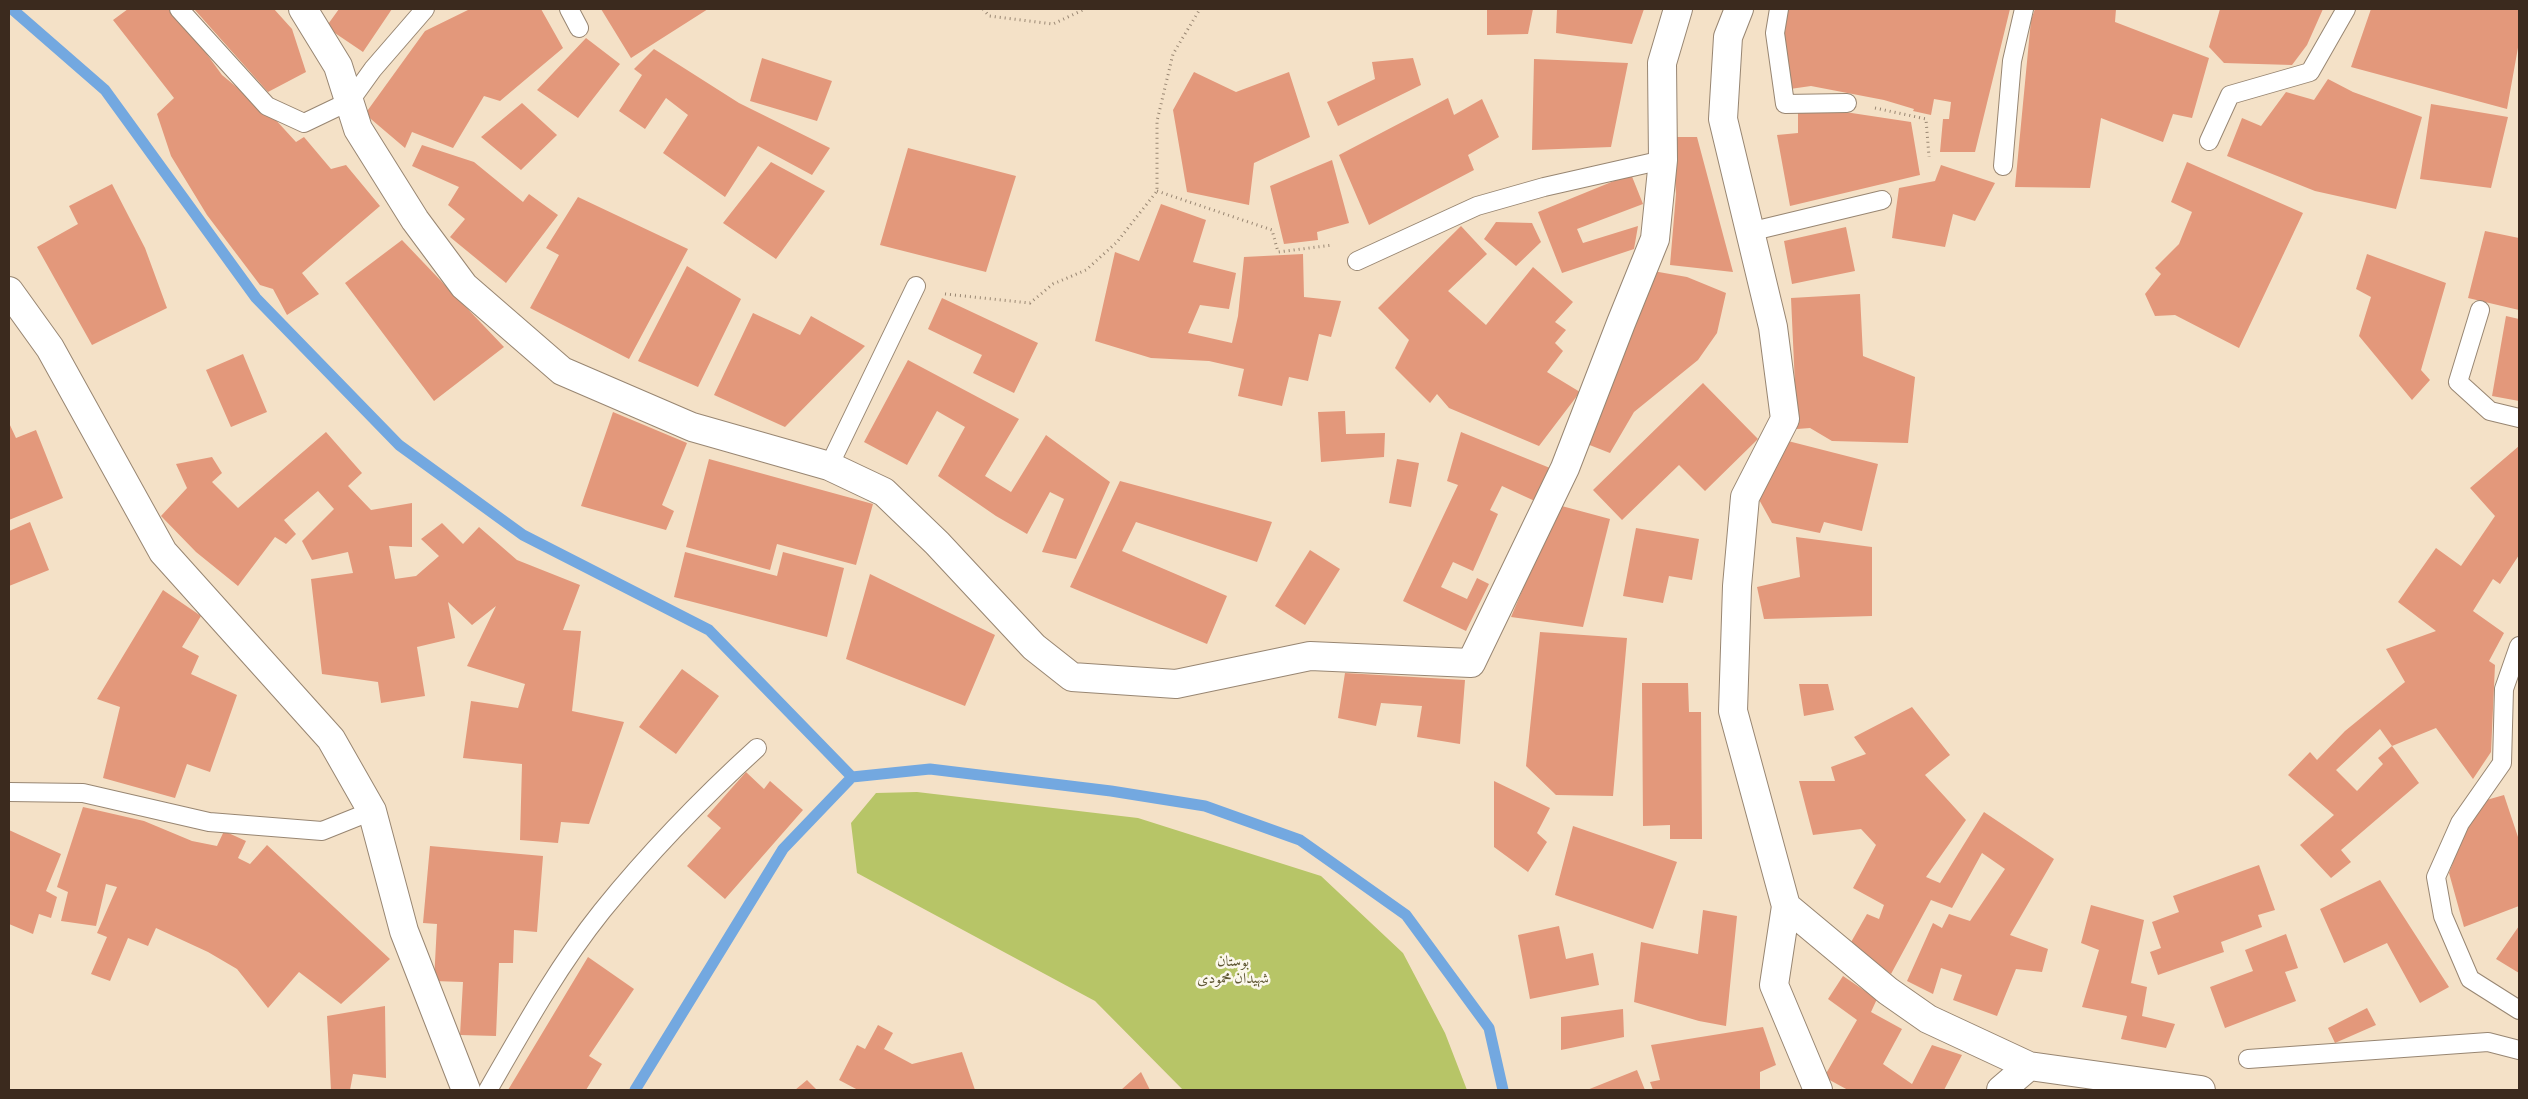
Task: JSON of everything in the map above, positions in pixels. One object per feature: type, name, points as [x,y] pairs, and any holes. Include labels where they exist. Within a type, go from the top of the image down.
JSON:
[{"type":"street","points":[[302,9],[338,66],[358,129],[415,220],[464,286],[562,371],[692,427],[829,466],[884,492],[937,543],[1034,647],[1072,677],[1176,684],[1310,656],[1471,663],[1565,468],[1620,323],[1655,239],[1663,160],[1662,63],[1678,9]]},
{"type":"street","points":[[1739,9],[1728,37],[1723,119],[1773,327],[1785,419],[1745,497],[1737,586],[1733,711],[1786,906],[1774,984],[1818,1090]]},
{"type":"street","points":[[9,291],[50,348],[163,552],[331,739],[372,811],[404,931],[466,1090]]},
{"type":"street","points":[[1786,906],[1888,991],[1928,1019],[2029,1066],[2201,1090]]},
{"type":"street","points":[[2001,1090],[2029,1066]]},
{"type":"lane","points":[[179,9],[267,106],[304,122],[350,101],[373,69],[425,9]]},
{"type":"lane","points":[[568,9],[579,28]]},
{"type":"lane","points":[[1779,9],[1775,34],[1785,104],[1847,103]]},
{"type":"lane","points":[[2002,166],[2012,61],[2024,9]]},
{"type":"lane","points":[[2209,141],[2230,95],[2310,72],[2346,9]]},
{"type":"lane","points":[[1357,260],[1477,206],[1544,187],[1663,160]]},
{"type":"lane","points":[[1749,232],[1882,200]]},
{"type":"lane","points":[[829,466],[916,286]]},
{"type":"lane","points":[[2480,310],[2458,382],[2490,411],[2519,418]]},
{"type":"lane","points":[[2519,646],[2504,689],[2502,763],[2460,823],[2436,876],[2443,916],[2470,979],[2519,1010]]},
{"type":"lane","points":[[488,1090],[538,1003],[602,912],[723,779],[757,748]]},
{"type":"lane","points":[[9,792],[83,793],[209,822],[322,831],[372,811]]},
{"type":"lane","points":[[2248,1059],[2488,1042],[2519,1050]]},
{"type":"path","points":[[983,9],[989,16],[1053,24],[1085,9]]},
{"type":"path","points":[[916,286],[954,296],[992,297],[1030,303],[1053,284],[1086,270],[1117,242],[1157,191],[1157,122],[1164,92],[1173,54],[1200,9]]},
{"type":"path","points":[[1847,103],[1926,119],[1929,156]]},
{"type":"path","points":[[1157,191],[1272,230],[1278,252],[1348,243],[1357,260]]},
{"type":"green space","name":"بوستان شهیدان محمودی","points":[[917,792],[1138,818],[1321,876],[1403,953],[1445,1033],[1467,1090],[1183,1090],[1095,1001],[857,873],[851,823],[876,793]]},
{"type":"building","points":[[128,9],[174,9],[222,75],[274,118],[296,142],[304,137],[331,169],[346,165],[380,206],[302,273],[319,294],[287,315],[273,289],[260,285],[207,215],[171,156],[157,114],[174,98],[113,20]]},
{"type":"building","points":[[194,9],[274,9],[292,29],[306,72],[268,92]]},
{"type":"building","points":[[339,9],[392,9],[363,52],[326,27]]},
{"type":"building","points":[[470,9],[541,9],[563,48],[500,101],[484,96],[453,148],[412,132],[405,148],[365,114],[425,31]]},
{"type":"building","points":[[601,9],[708,9],[631,58]]},
{"type":"building","points":[[1487,9],[1533,9],[1528,34],[1487,35]]},
{"type":"building","points":[[1557,9],[1644,9],[1632,44],[1556,33]]},
{"type":"building","points":[[1788,9],[2010,9],[1975,152],[1940,152],[1943,119],[1949,119],[1951,102],[1934,99],[1931,115],[1913,111],[1914,109],[1884,100],[1811,86],[1790,89],[1784,39]]},
{"type":"building","points":[[2035,9],[2116,9],[2115,22],[2209,58],[2192,118],[2173,114],[2163,142],[2101,118],[2090,188],[2015,187],[2031,20]]},
{"type":"building","points":[[2220,9],[2323,9],[2307,45],[2292,65],[2224,63],[2209,47]]},
{"type":"building","points":[[2371,9],[2519,9],[2519,42],[2507,109],[2351,67]]},
{"type":"building","points":[[586,38],[620,64],[578,118],[537,90]]},
{"type":"building","points":[[654,49],[739,103],[830,148],[812,175],[758,146],[725,197],[663,153],[688,115],[666,98],[645,129],[619,111],[642,75],[634,69]]},
{"type":"building","points":[[762,58],[832,81],[817,121],[750,101]]},
{"type":"building","points":[[1413,58],[1421,85],[1338,126],[1327,102],[1375,79],[1372,62]]},
{"type":"building","points":[[1534,59],[1628,63],[1611,147],[1532,150]]},
{"type":"building","points":[[1194,72],[1236,92],[1289,72],[1310,137],[1254,163],[1249,205],[1187,192],[1173,110]]},
{"type":"building","points":[[2328,79],[2353,92],[2422,117],[2396,209],[2315,191],[2227,156],[2242,118],[2261,126],[2286,92],[2314,100]]},
{"type":"building","points":[[1448,98],[1454,115],[1482,99],[1499,137],[1468,155],[1474,170],[1369,225],[1339,155]]},
{"type":"building","points":[[522,103],[557,135],[521,170],[481,137]]},
{"type":"building","points":[[2431,104],[2508,117],[2491,188],[2420,179]]},
{"type":"building","points":[[1798,112],[1845,112],[1911,122],[1920,175],[1790,206],[1777,135],[1798,133]]},
{"type":"building","points":[[1672,137],[1697,137],[1733,272],[1670,265],[1676,194]]},
{"type":"building","points":[[422,145],[474,162],[523,202],[529,194],[558,215],[506,283],[450,237],[465,219],[448,205],[459,187],[412,166]]},
{"type":"building","points":[[908,148],[1016,176],[986,272],[880,245]]},
{"type":"building","points":[[1332,160],[1349,223],[1317,232],[1318,240],[1284,244],[1270,186]]},
{"type":"building","points":[[771,162],[825,191],[776,259],[723,223]]},
{"type":"building","points":[[2187,162],[2303,213],[2239,348],[2175,315],[2155,316],[2145,294],[2161,274],[2155,268],[2179,244],[2192,212],[2171,202]]},
{"type":"building","points":[[1941,165],[1995,183],[1975,221],[1953,214],[1945,247],[1892,238],[1899,188],[1935,181]]},
{"type":"building","points":[[1631,174],[1643,204],[1577,229],[1583,243],[1638,226],[1634,249],[1562,273],[1538,212]]},
{"type":"building","points":[[112,184],[145,248],[167,308],[92,345],[37,247],[78,224],[69,206]]},
{"type":"building","points":[[578,197],[688,249],[629,359],[530,308],[559,255],[546,248]]},
{"type":"building","points":[[1161,204],[1206,220],[1193,262],[1236,273],[1229,309],[1200,305],[1188,333],[1232,343],[1238,316],[1244,257],[1303,254],[1304,297],[1341,301],[1331,337],[1319,334],[1308,381],[1289,377],[1282,406],[1238,396],[1244,369],[1209,361],[1151,358],[1095,341],[1115,252],[1139,261]]},
{"type":"building","points":[[1496,222],[1532,223],[1541,242],[1516,266],[1484,239]]},
{"type":"building","points":[[1461,226],[1487,254],[1448,291],[1486,325],[1533,267],[1573,302],[1555,322],[1566,330],[1555,343],[1563,351],[1547,372],[1580,392],[1539,446],[1449,408],[1437,394],[1430,403],[1395,368],[1409,340],[1378,308]]},
{"type":"building","points":[[1846,227],[1855,271],[1792,284],[1784,241]]},
{"type":"building","points":[[2485,231],[2519,238],[2519,310],[2468,298]]},
{"type":"building","points":[[402,240],[504,347],[434,401],[345,283]]},
{"type":"building","points":[[2367,254],[2446,283],[2421,370],[2430,380],[2412,400],[2359,336],[2371,297],[2356,289]]},
{"type":"building","points":[[687,266],[741,299],[698,387],[638,361]]},
{"type":"building","points":[[1653,271],[1687,277],[1726,293],[1717,333],[1698,360],[1634,412],[1610,453],[1587,444]]},
{"type":"building","points":[[1860,294],[1863,356],[1915,377],[1908,443],[1832,441],[1810,428],[1797,429],[1791,298]]},
{"type":"building","points":[[942,298],[1038,343],[1014,393],[973,373],[982,355],[928,329]]},
{"type":"building","points":[[753,313],[800,335],[811,316],[865,346],[785,427],[714,395]]},
{"type":"building","points":[[2506,316],[2519,319],[2519,401],[2492,396]]},
{"type":"building","points":[[243,354],[267,412],[231,427],[206,370]]},
{"type":"building","points":[[908,360],[1019,419],[985,476],[1011,492],[1046,435],[1110,482],[1076,559],[1042,552],[1064,499],[1050,492],[1027,534],[996,516],[938,476],[965,427],[937,411],[907,465],[864,442]]},
{"type":"building","points":[[1703,383],[1758,439],[1705,491],[1679,465],[1622,520],[1593,490]]},
{"type":"building","points":[[1345,411],[1346,434],[1385,433],[1384,457],[1321,462],[1318,412]]},
{"type":"building","points":[[613,412],[687,443],[662,505],[674,511],[666,530],[581,506]]},
{"type":"building","points":[[9,423],[16,438],[36,430],[63,498],[9,520]]},
{"type":"building","points":[[326,432],[362,473],[348,486],[371,510],[412,503],[412,547],[389,546],[395,579],[416,576],[439,556],[421,539],[442,523],[463,544],[479,527],[517,560],[580,585],[563,630],[581,631],[572,711],[624,722],[589,824],[561,822],[558,843],[520,840],[522,764],[463,758],[471,701],[518,708],[525,684],[467,666],[496,606],[472,625],[448,602],[455,638],[417,647],[425,696],[381,703],[378,682],[322,674],[311,579],[353,573],[348,552],[312,560],[302,541],[334,509],[318,491],[284,520],[296,534],[286,544],[275,537],[238,586],[196,552],[161,516],[187,488],[176,464],[212,457],[222,473],[212,482],[238,508]]},
{"type":"building","points":[[1461,432],[1550,468],[1537,502],[1502,486],[1490,510],[1498,514],[1473,571],[1453,562],[1441,587],[1467,599],[1477,578],[1489,584],[1466,631],[1403,601],[1458,485],[1447,481]]},
{"type":"building","points":[[1788,441],[1878,464],[1862,531],[1824,522],[1820,533],[1772,523],[1757,496]]},
{"type":"building","points":[[2519,446],[2519,555],[2500,584],[2493,579],[2473,611],[2504,633],[2489,661],[2495,665],[2491,752],[2473,779],[2436,728],[2392,746],[2419,783],[2341,850],[2351,862],[2331,878],[2300,845],[2334,815],[2288,775],[2310,752],[2317,760],[2345,731],[2405,682],[2386,649],[2436,631],[2398,602],[2436,548],[2461,566],[2495,516],[2470,488]],"holes":[[[2380,729],[2392,746],[2378,758],[2383,764],[2357,791],[2336,770]]]},
{"type":"building","points":[[709,459],[873,504],[856,565],[777,544],[770,570],[686,547]]},
{"type":"building","points":[[1397,459],[1419,463],[1411,507],[1389,503]]},
{"type":"building","points":[[1120,481],[1272,522],[1257,562],[1136,522],[1122,551],[1227,596],[1207,644],[1070,587]]},
{"type":"building","points":[[1558,505],[1610,519],[1583,627],[1511,617]]},
{"type":"building","points":[[30,522],[49,570],[9,586],[9,531]]},
{"type":"building","points":[[1636,528],[1699,539],[1692,580],[1669,576],[1663,603],[1623,596]]},
{"type":"building","points":[[1796,537],[1872,547],[1872,616],[1764,619],[1757,587],[1800,577]]},
{"type":"building","points":[[1310,550],[1340,569],[1305,625],[1275,606]]},
{"type":"building","points":[[685,552],[777,576],[783,552],[844,568],[827,637],[674,597]]},
{"type":"building","points":[[870,574],[995,635],[965,706],[846,659]]},
{"type":"building","points":[[163,590],[201,616],[182,647],[199,656],[191,674],[237,695],[210,772],[187,764],[175,798],[103,778],[120,707],[97,699]]},
{"type":"building","points":[[1540,632],[1627,638],[1613,796],[1556,795],[1526,766]]},
{"type":"building","points":[[682,669],[719,696],[676,754],[639,727]]},
{"type":"building","points":[[1345,673],[1465,680],[1460,744],[1417,737],[1422,706],[1381,703],[1376,726],[1338,718]]},
{"type":"building","points":[[1642,683],[1688,683],[1689,712],[1701,712],[1702,839],[1670,839],[1670,825],[1643,826]]},
{"type":"building","points":[[1799,684],[1828,684],[1834,710],[1804,716]]},
{"type":"building","points":[[1912,707],[1950,755],[1925,775],[1966,820],[1926,877],[1940,883],[1984,812],[2054,859],[2010,935],[2048,949],[2042,972],[2016,969],[1997,1016],[1953,1000],[1962,975],[1941,968],[1933,994],[1907,981],[1933,923],[1942,928],[1949,914],[1970,921],[2005,869],[1982,853],[1952,908],[1931,900],[1891,974],[1850,944],[1867,914],[1879,919],[1884,905],[1853,888],[1876,845],[1861,829],[1813,835],[1799,781],[1835,781],[1831,767],[1866,754],[1854,737]]},
{"type":"building","points":[[746,772],[764,789],[770,781],[803,810],[725,899],[687,866],[721,828],[707,816]]},
{"type":"building","points":[[1494,781],[1550,808],[1537,833],[1547,842],[1528,872],[1494,847]]},
{"type":"building","points":[[2504,795],[2519,840],[2519,906],[2464,927],[2449,873],[2468,822],[2483,801]]},
{"type":"building","points":[[83,807],[144,821],[192,841],[217,846],[224,831],[246,841],[238,858],[250,864],[267,845],[390,959],[341,1004],[299,972],[268,1008],[237,969],[208,952],[156,928],[148,946],[128,938],[110,981],[91,974],[107,937],[97,933],[117,887],[106,884],[96,926],[61,921],[68,892],[57,887]]},
{"type":"building","points":[[1573,826],[1677,862],[1653,929],[1555,895]]},
{"type":"building","points":[[9,830],[61,854],[46,891],[57,897],[51,918],[39,914],[33,934],[9,924]]},
{"type":"building","points":[[430,846],[543,856],[537,932],[514,930],[513,963],[499,963],[496,1036],[460,1035],[463,982],[434,981],[437,924],[423,923]]},
{"type":"building","points":[[2259,865],[2275,910],[2258,915],[2262,927],[2221,942],[2224,952],[2158,975],[2150,952],[2161,948],[2152,922],[2179,912],[2173,896]]},
{"type":"building","points":[[2380,880],[2449,987],[2420,1003],[2387,943],[2344,963],[2320,909]]},
{"type":"building","points":[[2091,905],[2144,920],[2131,983],[2147,987],[2142,1016],[2175,1024],[2166,1048],[2121,1039],[2127,1016],[2082,1007],[2099,950],[2081,943]]},
{"type":"building","points":[[1703,910],[1737,916],[1726,1026],[1699,1021],[1634,1002],[1641,942],[1698,954]]},
{"type":"building","points":[[1559,926],[1566,959],[1593,953],[1599,985],[1530,999],[1518,935]]},
{"type":"building","points":[[2519,926],[2519,973],[2496,959]]},
{"type":"building","points":[[2286,934],[2298,968],[2285,972],[2296,1001],[2225,1028],[2210,987],[2253,971],[2245,950]]},
{"type":"building","points":[[588,957],[634,989],[589,1056],[602,1064],[586,1090],[508,1090]]},
{"type":"building","points":[[1843,976],[1877,999],[1871,1012],[1902,1029],[1883,1064],[1912,1084],[1932,1045],[1962,1055],[1944,1090],[1848,1090],[1824,1077],[1857,1020],[1828,999]]},
{"type":"building","points":[[385,1006],[386,1078],[353,1074],[350,1090],[331,1090],[327,1016]]},
{"type":"building","points":[[2367,1008],[2376,1025],[2335,1043],[2328,1028]]},
{"type":"building","points":[[1623,1009],[1624,1037],[1561,1050],[1561,1017]]},
{"type":"building","points":[[878,1025],[893,1033],[884,1049],[912,1064],[962,1052],[975,1090],[858,1090],[839,1080],[857,1045],[865,1049]]},
{"type":"building","points":[[1763,1027],[1776,1065],[1760,1072],[1760,1090],[1653,1090],[1650,1082],[1660,1080],[1651,1045]]},
{"type":"building","points":[[1637,1070],[1645,1090],[1587,1090]]},
{"type":"building","points":[[1141,1072],[1150,1090],[1121,1090]]},
{"type":"building","points":[[807,1080],[817,1090],[795,1090]]},
{"type":"waterway","points":[[12,9],[105,90],[256,298],[399,445],[523,535],[709,630],[852,777]]},
{"type":"waterway","points":[[635,1090],[783,849],[852,777],[930,769],[1111,791],[1205,806],[1300,840],[1406,915],[1489,1028],[1503,1090]]}]
